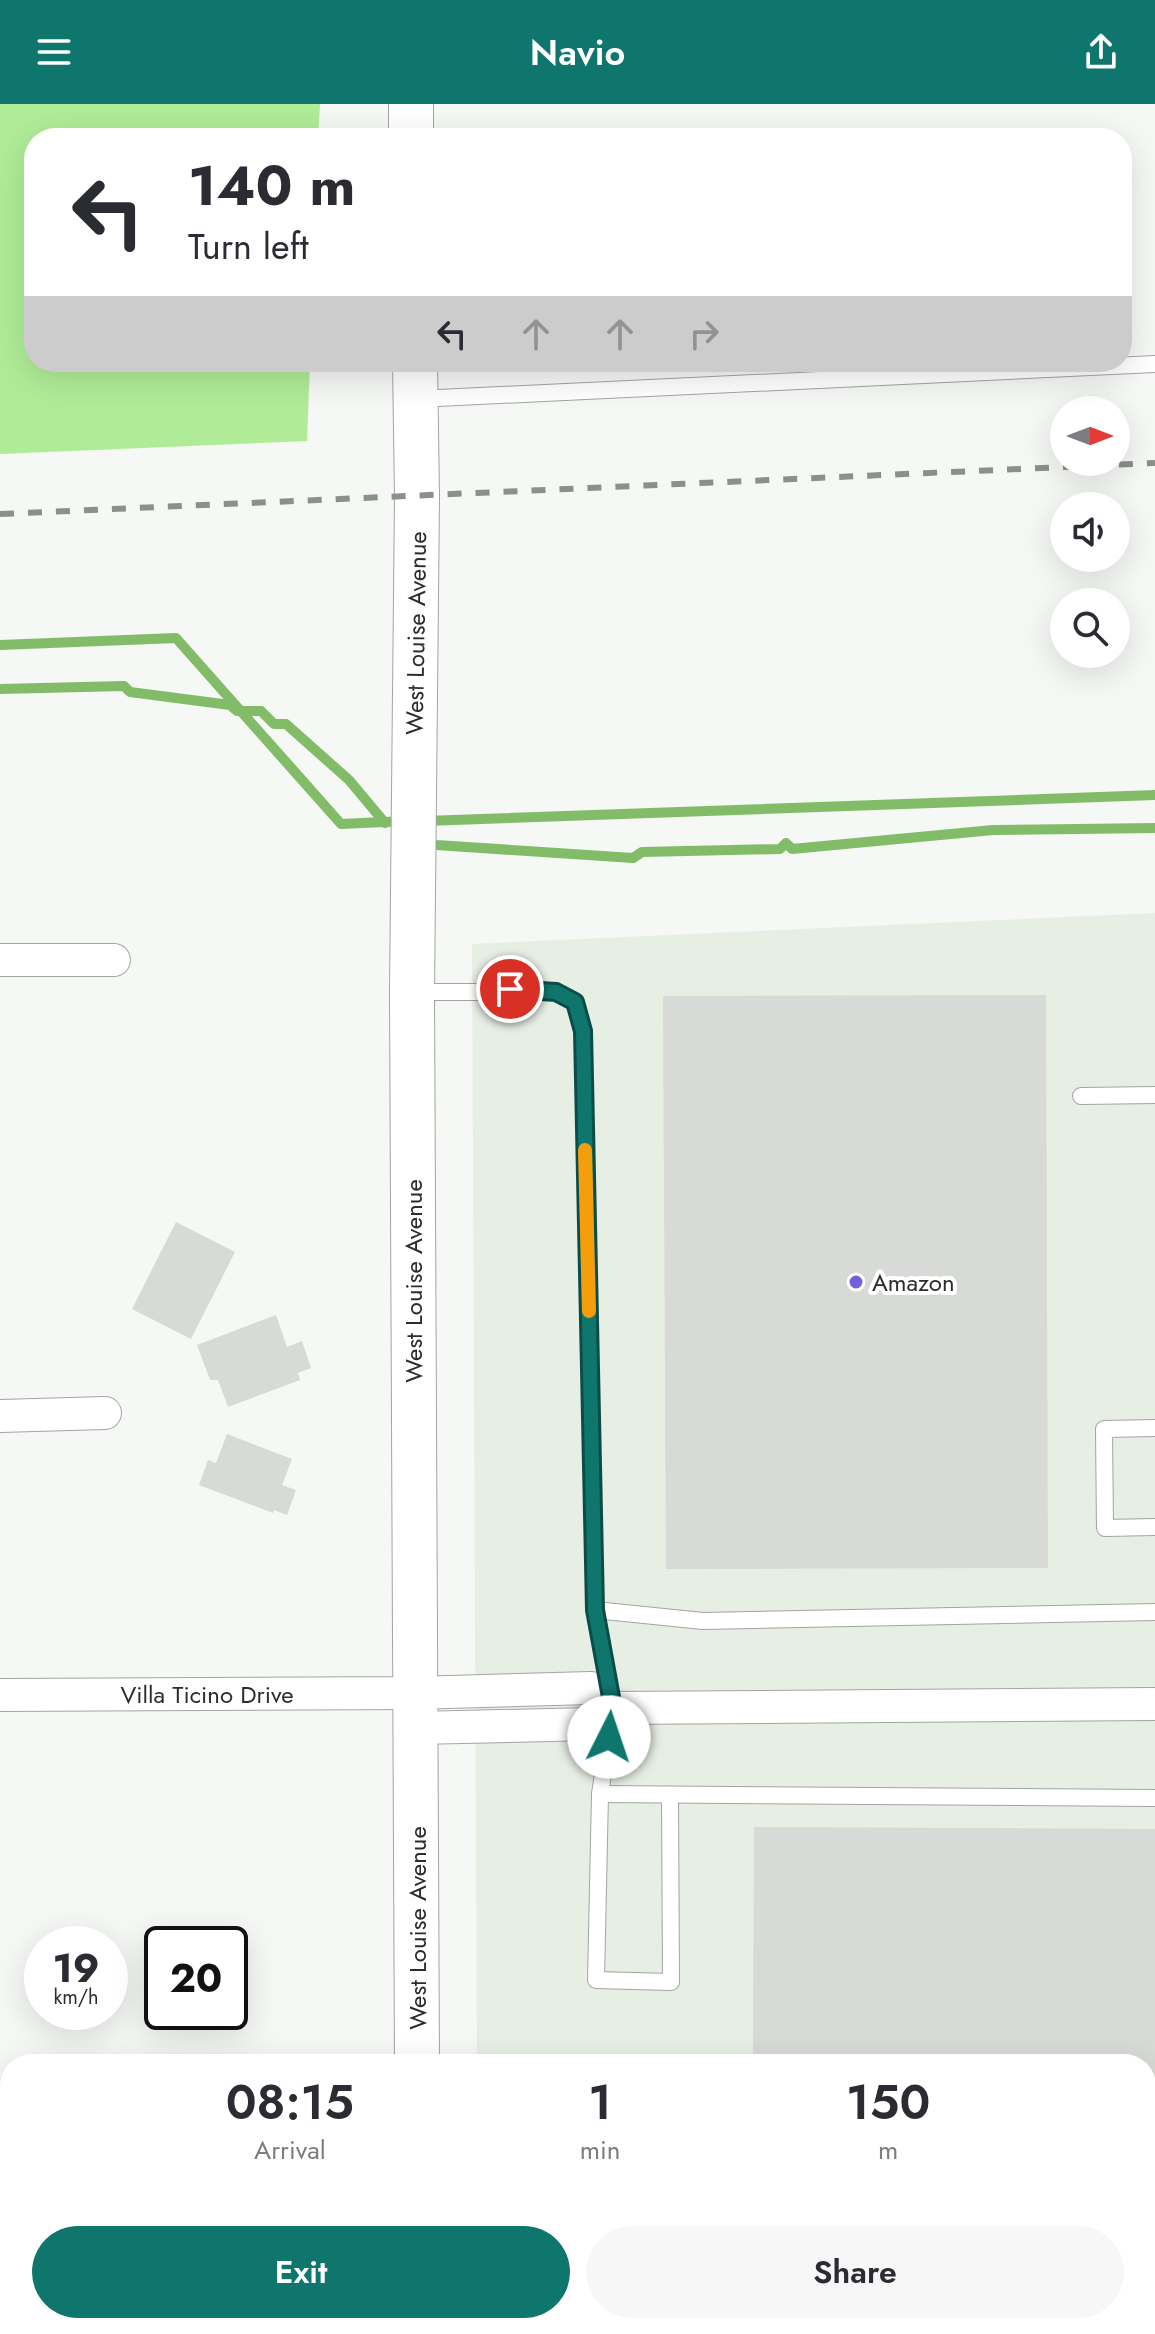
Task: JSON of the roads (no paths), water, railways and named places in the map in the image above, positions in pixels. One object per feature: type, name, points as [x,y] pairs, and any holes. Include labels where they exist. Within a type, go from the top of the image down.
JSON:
[{"type":"main road","points":[[411,104],[411,128]]},
{"type":"main road","name":"West Louise Avenue","points":[[415,381],[417,497],[412,992],[417,2054]]},
{"type":"street","points":[[0,960],[114,960]]},
{"type":"street","points":[[0,1416],[105,1413]]},
{"type":"street","name":"Villa Ticino Drive","points":[[0,1695],[415,1711],[593,1724],[613,1708]]},
{"type":"street","points":[[613,1708],[1155,1704]]},
{"type":"lane","points":[[1132,365],[1155,364]]},
{"type":"lane","points":[[415,381],[807,372]]},
{"type":"lane","points":[[412,992],[556,992],[575,1002],[583,1031],[595,1610],[613,1708],[600,1794],[596,1980],[671,1982],[670,1797]]},
{"type":"lane","points":[[1081,1096],[1155,1095]]},
{"type":"lane","points":[[1155,1428],[1104,1429],[1105,1528],[1155,1527]]},
{"type":"lane","points":[[595,1610],[703,1621],[1155,1612]]},
{"type":"lane","points":[[600,1794],[670,1797],[1155,1798]]},
{"type":"waterway","points":[[0,645],[176,638],[341,824],[405,821]]},
{"type":"waterway","points":[[0,689],[124,686],[130,692],[230,705],[237,711],[261,711],[274,724],[286,724],[349,780],[385,823]]},
{"type":"waterway","points":[[425,821],[1155,795]]},
{"type":"waterway","points":[[425,841],[436,845],[633,858],[642,852],[780,849],[786,843],[792,849],[993,830],[1155,828]]},
{"type":"railway","points":[[0,514],[1155,463]]},
{"type":"place","name":"Amazon","points":[[856,1282]]}]
